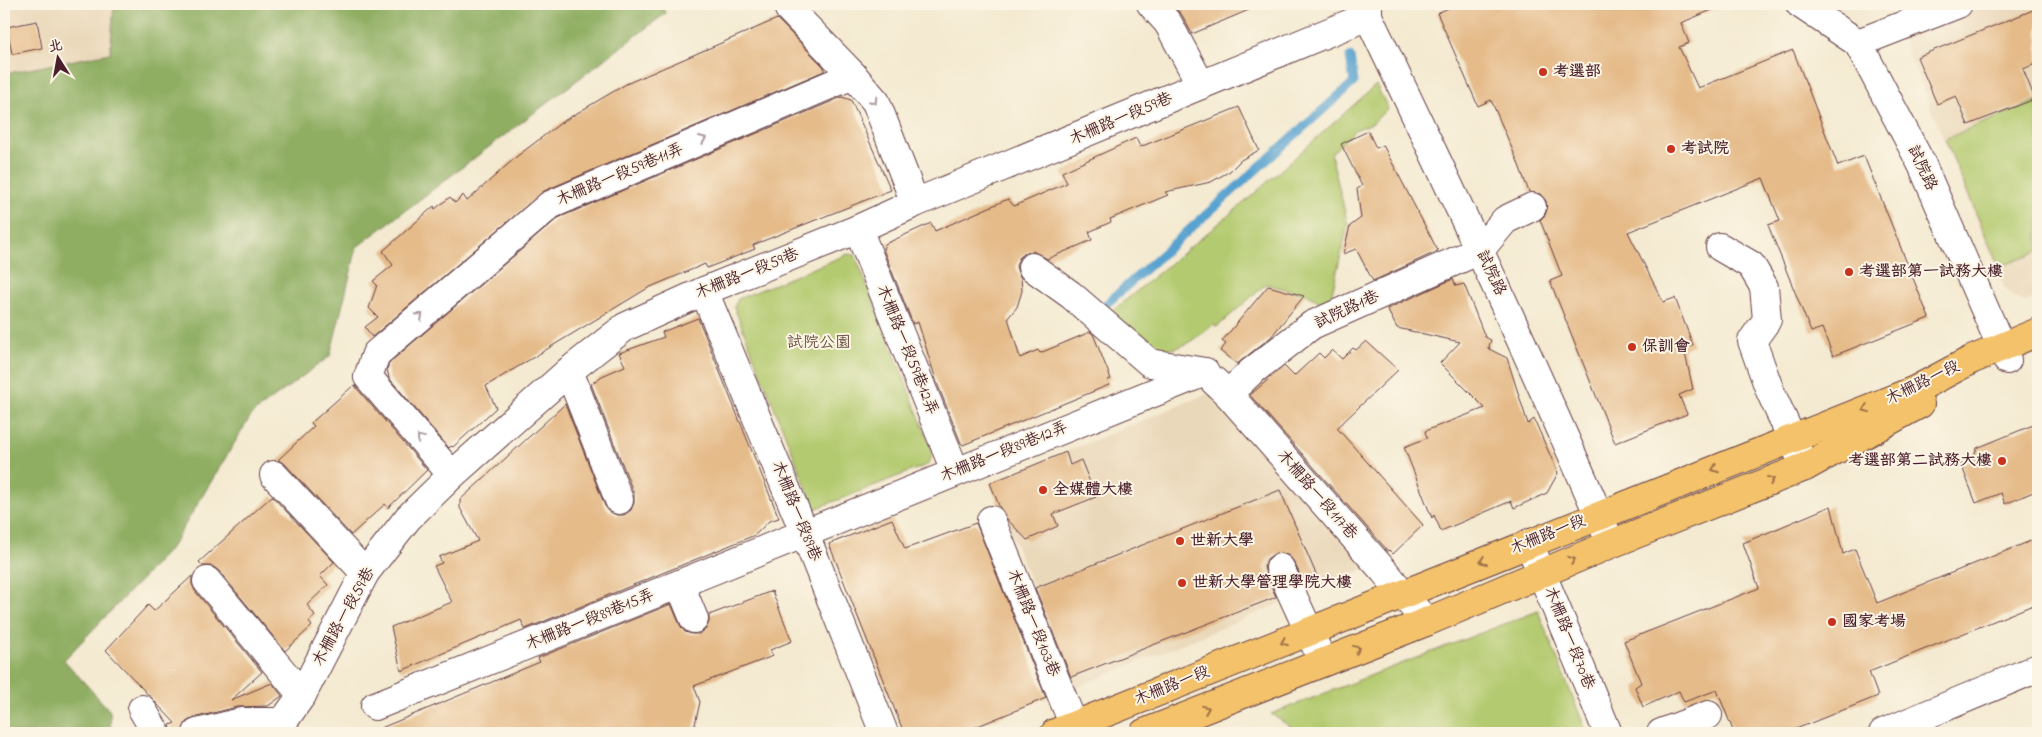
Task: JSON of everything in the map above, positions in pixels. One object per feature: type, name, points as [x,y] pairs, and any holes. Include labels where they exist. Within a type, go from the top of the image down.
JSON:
[{"type":"main road","name":"木柵路一段","points":[[1144,733],[1426,622],[1542,572],[1805,467],[1976,373],[2038,332]]},
{"type":"main road","name":"木柵路一段","points":[[1065,729],[1915,390],[1971,360],[2038,347]]},
{"type":"street","points":[[1151,4],[1168,23],[1201,85]]},
{"type":"street","name":"試院路","points":[[1800,4],[1858,43],[1922,165],[2004,354]]},
{"type":"street","points":[[1858,43],[1958,4]]},
{"type":"street","points":[[789,9],[853,75],[876,102],[915,204]]},
{"type":"street","name":"木柵路一段59巷","points":[[283,728],[365,573],[408,518],[452,475],[569,371],[625,326],[704,291],[858,229],[1201,85],[1368,10]]},
{"type":"street","name":"試院路","points":[[1368,10],[1480,250],[1588,488],[1611,544]]},
{"type":"street","name":"木柵路一段59巷11弄","points":[[452,475],[368,377],[376,354],[550,205],[853,75]]},
{"type":"street","points":[[1480,250],[1505,220],[1532,207]]},
{"type":"street","name":"木柵路一段59巷12弄","points":[[858,229],[955,471]]},
{"type":"street","points":[[1720,247],[1751,265],[1764,287],[1767,320],[1752,341],[1770,391],[1805,467]]},
{"type":"street","name":"試院路1巷","points":[[1228,394],[1251,372],[1312,325],[1480,250]]},
{"type":"street","points":[[1032,267],[1071,295],[1114,346],[1150,362],[1205,372]]},
{"type":"street","name":"木柵路一段89巷","points":[[704,291],[805,534],[884,733]]},
{"type":"street","points":[[569,371],[619,500]]},
{"type":"street","name":"木柵路一段89巷12弄","points":[[805,534],[955,471],[1205,372]]},
{"type":"street","name":"木柵路一段117巷","points":[[1205,372],[1228,394],[1404,594],[1426,622]]},
{"type":"street","points":[[274,475],[365,573]]},
{"type":"street","name":"木柵路一段103巷","points":[[991,520],[1065,729]]},
{"type":"street","name":"木柵路一段89巷15弄","points":[[375,706],[805,534]]},
{"type":"street","name":"木柵路一段70巷","points":[[1529,543],[1608,733]]},
{"type":"street","points":[[1280,568],[1323,662]]},
{"type":"street","points":[[208,581],[302,695]]},
{"type":"street","points":[[680,585],[694,619]]},
{"type":"street","points":[[1883,733],[2038,668]]},
{"type":"street","points":[[142,709],[156,733]]},
{"type":"street","points":[[1662,733],[1708,715]]},
{"type":"street","points":[[197,733],[241,722],[283,728]]},
{"type":"shaded area","points":[[4,4],[114,4],[110,53],[4,74]]},
{"type":"shaded area","points":[[1990,4],[2038,4],[2038,297],[2025,302],[2014,297],[2004,287],[1902,37]]},
{"type":"shaded area","name":"世新大學","points":[[1214,391],[1369,567],[1075,688],[990,483]]},
{"type":"green space","points":[[114,4],[661,4],[666,13],[357,247],[330,356],[252,414],[171,548],[64,660],[110,711],[111,733],[4,733],[4,74],[110,53]]},
{"type":"green space","points":[[1376,85],[1388,108],[1373,123],[1355,130],[1331,154],[1348,225],[1331,297],[1320,302],[1308,295],[1266,284],[1217,327],[1213,324],[1191,341],[1179,347],[1168,349],[1157,347],[1137,337],[1110,313],[1246,201]]},
{"type":"green space","points":[[2038,100],[2038,252],[1999,267],[1945,139]]},
{"type":"green space","name":"試院公園","points":[[848,254],[855,255],[933,452],[929,464],[815,509],[734,307],[738,299]]},
{"type":"green space","points":[[1538,611],[1587,733],[1300,733],[1271,714]]},
{"type":"building","points":[[1172,4],[1263,4],[1192,34],[1182,15]]},
{"type":"building","points":[[1458,4],[1726,4],[1681,23],[1689,43],[1679,47],[1698,88],[1793,50],[1838,166],[1864,156],[1929,318],[1833,356],[1822,328],[1811,332],[1768,225],[1780,221],[1763,178],[1628,232],[1663,302],[1675,298],[1693,345],[1684,349],[1693,389],[1679,395],[1687,414],[1615,443],[1550,281],[1562,276],[1540,220],[1545,215],[1547,209],[1546,201],[1540,194],[1529,192],[1491,100],[1478,106],[1437,13]]},
{"type":"building","points":[[2038,8],[2038,63],[2023,69],[2035,99],[1968,125],[1956,96],[1937,104],[1917,57]]},
{"type":"building","points":[[777,19],[824,67],[824,71],[544,191],[372,337],[365,327],[378,317],[369,308],[377,285],[373,281],[393,265],[383,251],[434,206],[435,209],[450,197],[455,203],[463,195],[467,201],[516,157],[562,122],[626,84]]},
{"type":"building","points":[[37,21],[42,48],[12,54],[7,27]]},
{"type":"building","points":[[842,97],[851,100],[891,190],[753,245],[755,249],[707,268],[705,264],[648,288],[486,386],[496,408],[453,447],[449,448],[389,378],[387,369],[389,363],[558,218]]},
{"type":"building","points":[[1239,107],[1259,150],[1241,160],[1230,171],[1211,182],[1165,192],[1168,195],[1110,219],[1111,222],[1089,232],[1092,240],[1047,259],[1033,251],[1025,253],[1019,258],[1016,266],[1021,278],[1022,291],[1017,307],[1008,318],[1020,358],[1038,350],[1040,353],[1090,332],[1093,334],[1111,379],[1108,380],[1109,385],[963,445],[937,383],[918,322],[913,324],[883,249],[885,244],[931,223],[935,231],[1008,199],[1014,206],[1067,183],[1062,172],[1136,138],[1140,147]]},
{"type":"building","points":[[1368,131],[1376,148],[1383,145],[1438,251],[1373,281],[1356,249],[1343,254],[1350,226],[1361,218],[1357,189],[1362,186],[1341,144]]},
{"type":"building","points":[[1453,279],[1456,286],[1464,284],[1485,337],[1491,340],[1490,348],[1487,348],[1507,358],[1528,424],[1534,419],[1558,473],[1547,493],[1514,508],[1511,501],[1441,531],[1434,515],[1432,518],[1404,447],[1427,438],[1425,431],[1485,408],[1440,363],[1460,342],[1397,328],[1387,309]]},
{"type":"building","points":[[1268,286],[1304,296],[1271,337],[1237,364],[1220,351],[1226,344],[1222,341]]},
{"type":"building","points":[[698,318],[779,518],[769,521],[755,535],[577,608],[525,629],[521,620],[401,671],[391,627],[452,602],[434,566],[442,563],[439,557],[478,541],[460,508],[460,500],[565,404],[605,506],[610,512],[617,515],[624,515],[631,510],[634,503],[634,494],[591,384],[602,376],[625,366],[619,353],[664,337],[662,332]]},
{"type":"building","points":[[1366,341],[1398,370],[1337,428],[1423,525],[1393,554],[1388,551],[1250,395],[1284,366],[1294,376],[1319,353],[1324,358],[1332,350],[1342,359],[1353,348],[1356,350]]},
{"type":"building","points":[[354,385],[427,470],[388,508],[385,504],[351,535],[285,464],[278,460],[314,426],[311,423]]},
{"type":"building","name":"考選部第二試務大樓","points":[[2038,423],[2038,490],[2005,504],[2001,493],[1976,503],[1961,464],[1973,458],[1977,448]]},
{"type":"building","name":"全媒體大樓","points":[[1066,452],[1070,465],[1081,460],[1096,497],[1053,514],[1058,526],[1027,540],[1007,519],[1000,508],[990,483]]},
{"type":"building","name":"世新大學管理學院大樓","points":[[1280,490],[1319,581],[1305,586],[1294,562],[1289,556],[1282,553],[1274,554],[1267,559],[1264,567],[1276,597],[1071,677],[1035,588]]},
{"type":"building","points":[[272,496],[334,562],[320,576],[328,585],[307,605],[315,615],[309,622],[312,626],[285,651],[219,571],[212,566],[203,566],[199,562]]},
{"type":"building","name":"國家考場","points":[[1831,506],[1843,554],[1855,549],[1877,603],[2038,538],[2038,603],[1869,672],[1878,696],[1786,733],[1734,733],[1717,690],[1684,702],[1679,691],[1643,707],[1635,687],[1641,683],[1624,641],[1759,588],[1743,543]]},
{"type":"building","points":[[892,519],[905,549],[976,523],[1046,698],[961,733],[904,733],[829,544]]},
{"type":"building","points":[[192,576],[192,584],[195,591],[262,672],[231,700],[272,683],[282,696],[268,706],[237,707],[193,718],[186,722],[182,733],[172,733],[170,725],[175,723],[106,650],[148,605],[154,611]]},
{"type":"building","points":[[772,591],[792,641],[770,650],[773,656],[694,686],[700,702],[693,733],[369,733],[540,662],[538,658],[671,604],[685,632],[699,634],[706,629],[709,615]]},
{"type":"waterway","points":[[1103,307],[1354,82],[1350,57]]},
{"type":"place","name":"考選部","points":[[1543,72]]},
{"type":"place","name":"考試院","points":[[1671,149]]},
{"type":"place","name":"考選部第一試務大樓","points":[[1849,272]]},
{"type":"place","name":"保訓會","points":[[1632,347]]},
{"type":"place","name":"考選部第二試務大樓","points":[[2002,461]]},
{"type":"place","name":"全媒體大樓","points":[[1043,490]]},
{"type":"place","name":"世新大學","points":[[1180,541]]},
{"type":"place","name":"世新大學管理學院大樓","points":[[1182,583]]},
{"type":"place","name":"國家考場","points":[[1832,622]]}]
